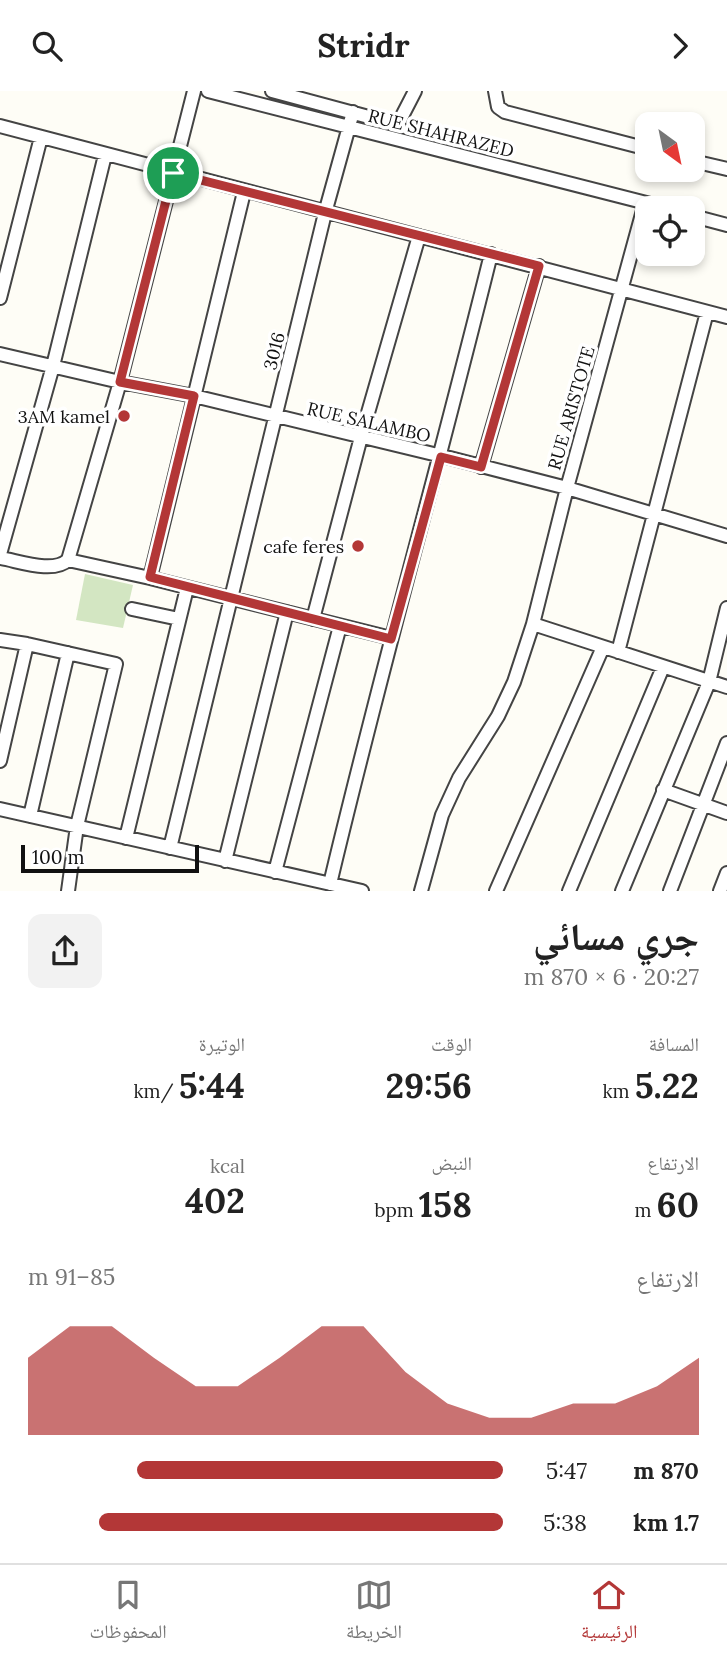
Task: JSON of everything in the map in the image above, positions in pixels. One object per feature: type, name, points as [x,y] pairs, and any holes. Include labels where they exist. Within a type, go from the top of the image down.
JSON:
[{"type":"street","points":[[105,155],[53,366],[0,556],[53,567],[62,566],[68,560],[120,382],[194,91]]},
{"type":"street","name":"RUE SHAHRAZED","points":[[208,91],[635,199]]},
{"type":"street","points":[[272,91],[391,123],[399,122],[415,91]]},
{"type":"street","points":[[495,91],[498,107],[505,112],[635,146]]},
{"type":"street","name":"3016","points":[[170,848],[275,417],[353,112]]},
{"type":"street","points":[[0,126],[727,317]]},
{"type":"street","points":[[0,297],[41,137]]},
{"type":"street","points":[[705,164],[727,169]]},
{"type":"street","points":[[150,577],[244,192]]},
{"type":"street","points":[[705,219],[727,225]]},
{"type":"street","points":[[313,619],[361,437],[419,236]]},
{"type":"street","name":"RUE ARISTOTE","points":[[421,891],[442,815],[459,778],[498,716],[514,682],[533,624],[567,488],[635,242]]},
{"type":"street","points":[[330,884],[491,254]]},
{"type":"street","points":[[481,467],[539,266]]},
{"type":"street","points":[[618,652],[707,312]]},
{"type":"street","name":"RUE SALAMBO","points":[[0,353],[120,382],[194,396],[567,488],[727,536]]},
{"type":"street","points":[[68,560],[150,577],[391,639]]},
{"type":"street","points":[[126,838],[187,588]]},
{"type":"street","points":[[622,891],[709,682],[727,608]]},
{"type":"street","points":[[132,609],[179,619]]},
{"type":"street","points":[[225,861],[287,612]]},
{"type":"street","points":[[533,624],[727,687]]},
{"type":"street","points":[[275,872],[340,626]]},
{"type":"street","points":[[0,640],[116,664],[78,826],[68,891]]},
{"type":"street","points":[[0,761],[27,644]]},
{"type":"street","points":[[496,891],[603,647]]},
{"type":"street","points":[[30,816],[68,653]]},
{"type":"street","points":[[569,891],[663,667]]},
{"type":"street","points":[[670,891],[727,743]]},
{"type":"street","points":[[663,790],[727,813]]},
{"type":"street","points":[[0,809],[362,891]]},
{"type":"street","points":[[720,891],[727,873]]},
{"type":"green space","points":[[85,574],[133,585],[123,628],[76,620]]},
{"type":"place","name":"3AM kamel","points":[[124,416]]},
{"type":"place","name":"cafe feres","points":[[358,546]]},
{"type":"route","points":[[173,173],[539,266],[481,467],[441,457],[391,639],[150,577],[194,396],[120,382],[173,173]]}]
